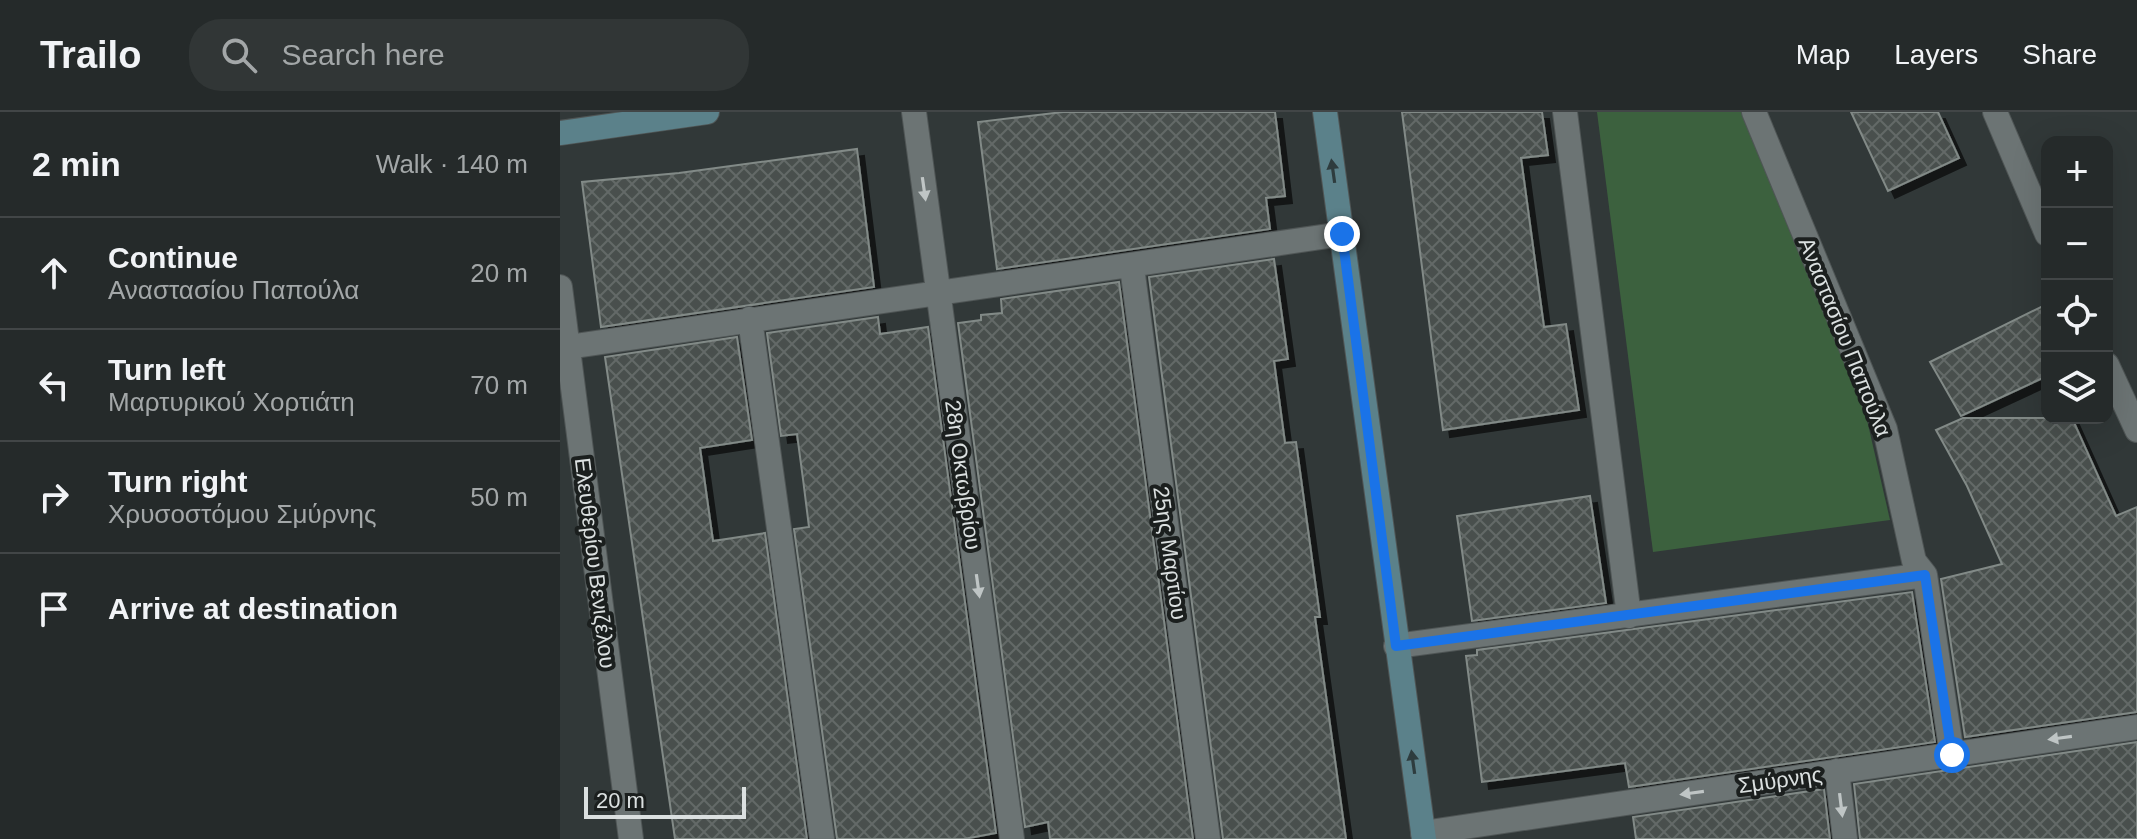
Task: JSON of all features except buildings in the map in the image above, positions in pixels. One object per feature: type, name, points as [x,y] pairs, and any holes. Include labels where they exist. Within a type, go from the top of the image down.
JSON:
[{"type":"street","points":[[560,133],[707,112]]},
{"type":"street","name":"28η Οκτωβρίου","points":[[914,112],[1012,839]]},
{"type":"street","points":[[1325,112],[1424,836]]},
{"type":"street","points":[[1565,112],[1629,616]]},
{"type":"street","name":"Αναστασίου Παπούλα","points":[[1754,112],[1885,429],[1914,561],[1925,575],[1952,755]]},
{"type":"street","points":[[1995,112],[2041,220]]},
{"type":"street","points":[[568,347],[1342,234]]},
{"type":"street","name":"25ης Μαρτίου","points":[[1132,267],[1208,839]]},
{"type":"street","name":"Ελευθερίου Βενιζέλου","points":[[560,287],[631,839]]},
{"type":"street","points":[[750,319],[822,839]]},
{"type":"street","points":[[2113,378],[2137,430]]},
{"type":"street","points":[[1396,646],[1925,575]]},
{"type":"street","name":"Σμύρνης","points":[[1424,836],[2137,727]]},
{"type":"street","points":[[1837,771],[1845,839]]},
{"type":"green space","points":[[1597,112],[1743,112],[1864,407],[1890,520],[1653,552]]},
{"type":"route","points":[[1342,234],[1396,646],[1925,575],[1944,719],[1952,755]]}]
